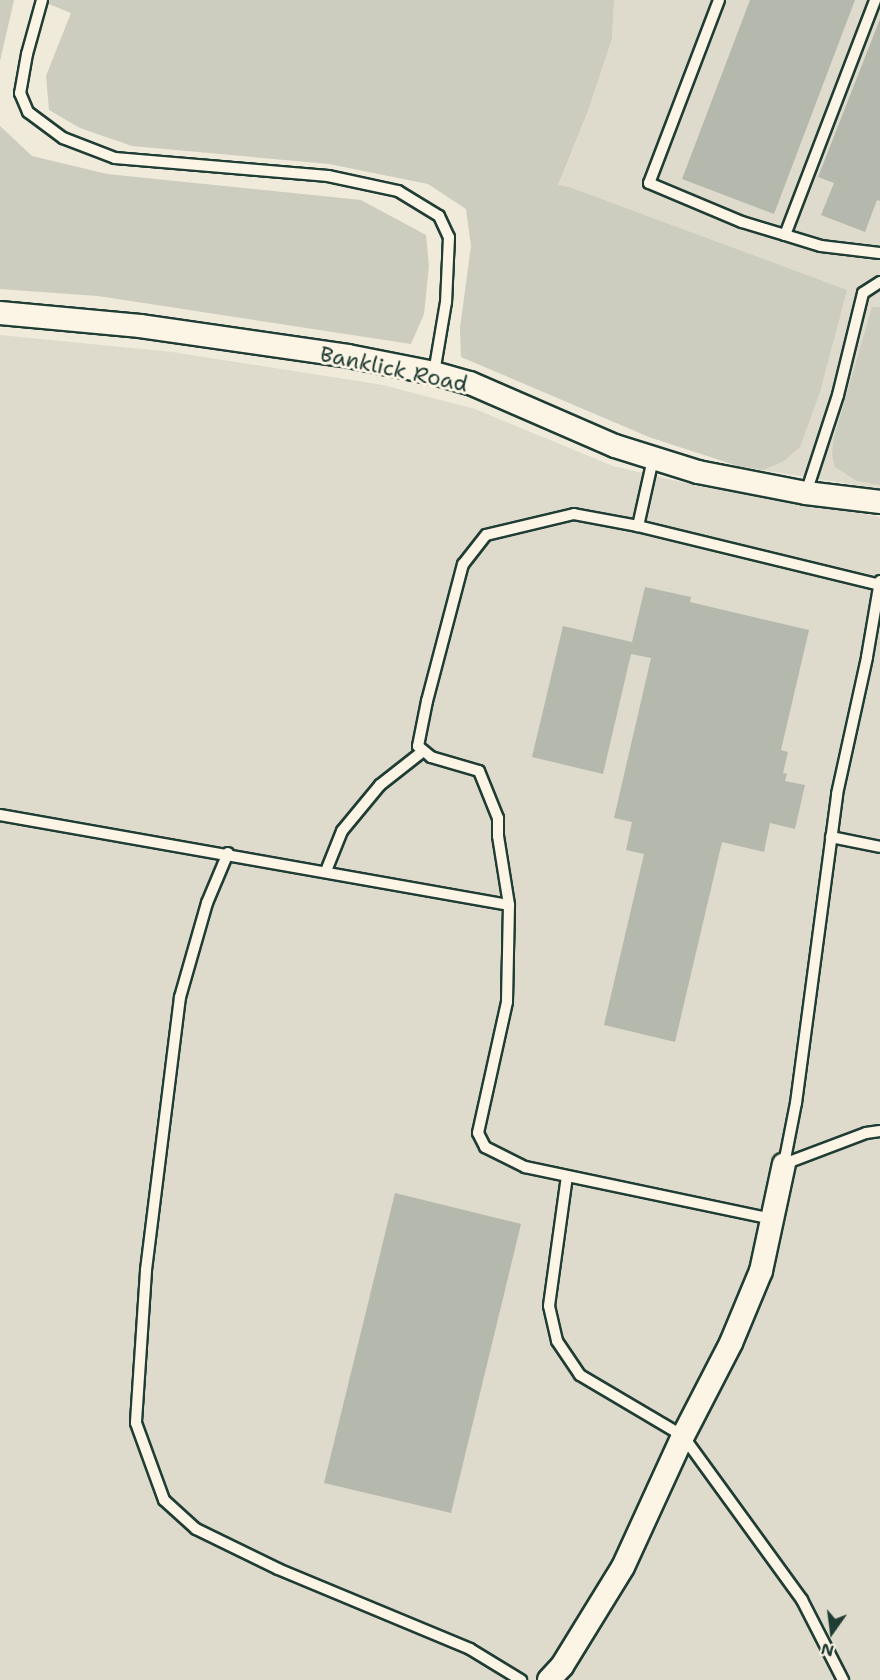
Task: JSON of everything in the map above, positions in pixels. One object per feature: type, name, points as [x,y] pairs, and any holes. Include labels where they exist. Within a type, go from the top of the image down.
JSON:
[{"type":"street","name":"Banklick Road","points":[[0,313],[140,326],[348,356],[434,373],[470,383],[615,446],[653,459],[698,472],[806,493],[880,502]]},
{"type":"street","points":[[549,1680],[562,1666],[623,1567],[684,1436],[731,1343],[761,1271],[784,1164]]},
{"type":"lane","points":[[42,0],[27,54],[20,93],[28,112],[63,138],[115,158],[328,176],[398,191],[439,216],[449,237],[446,302],[434,373]]},
{"type":"lane","points":[[719,0],[649,183],[742,222],[821,246],[880,252]]},
{"type":"lane","points":[[785,235],[875,0]]},
{"type":"lane","points":[[806,493],[838,395],[863,293],[880,282]]},
{"type":"lane","points":[[638,526],[653,459]]},
{"type":"lane","points":[[772,1219],[525,1167],[485,1147],[478,1133],[507,1002],[509,905],[498,836],[498,818],[479,771],[431,757],[422,752],[418,746],[427,701],[463,564],[486,535],[574,514],[638,526],[880,585]]},
{"type":"lane","points":[[784,1164],[798,1092],[837,794],[878,608],[880,580]]},
{"type":"lane","points":[[326,871],[342,831],[380,785],[422,752]]},
{"type":"lane","points":[[0,814],[509,905]]},
{"type":"lane","points":[[831,837],[880,847]]},
{"type":"lane","points":[[228,853],[207,903],[180,997],[146,1271],[136,1423],[165,1500],[196,1529],[278,1569],[470,1649],[521,1680]]},
{"type":"lane","points":[[784,1164],[866,1133],[880,1131]]},
{"type":"lane","points":[[567,1176],[549,1306],[557,1341],[580,1375],[684,1436],[802,1600],[843,1680]]},
{"type":"shaded area","points":[[0,0],[14,0],[0,61]]},
{"type":"shaded area","points":[[39,0],[614,0],[612,39],[588,111],[558,185],[569,187],[847,290],[820,392],[800,447],[784,461],[763,470],[738,466],[649,437],[461,357],[460,328],[471,246],[466,209],[428,184],[329,164],[132,146],[80,128],[49,110],[46,76],[71,13]]},
{"type":"shaded area","points":[[614,0],[880,0],[880,489],[738,466],[649,437],[558,185],[588,111],[612,39]]},
{"type":"shaded area","points":[[0,126],[32,156],[107,174],[361,200],[426,235],[429,266],[424,314],[411,344],[98,296],[0,289]]},
{"type":"shaded area","points":[[872,307],[880,307],[880,485],[857,481],[835,467],[832,456],[833,441]]},
{"type":"shaded area","points":[[0,335],[172,352],[383,385],[475,409],[613,466],[698,486],[880,517],[880,1680],[0,1680]]},
{"type":"building","points":[[750,0],[855,0],[774,214],[682,179]]},
{"type":"building","points":[[880,19],[880,201],[877,200],[865,232],[821,215],[834,183],[818,177]]},
{"type":"building","points":[[645,587],[691,597],[690,602],[809,630],[781,750],[788,752],[783,773],[787,774],[785,781],[805,785],[795,829],[770,823],[764,852],[722,842],[675,1042],[604,1025],[644,854],[626,850],[632,822],[614,818],[651,658],[631,654],[603,774],[532,757],[563,626],[632,642]]},
{"type":"building","points":[[395,1193],[521,1224],[451,1513],[324,1483]]}]
